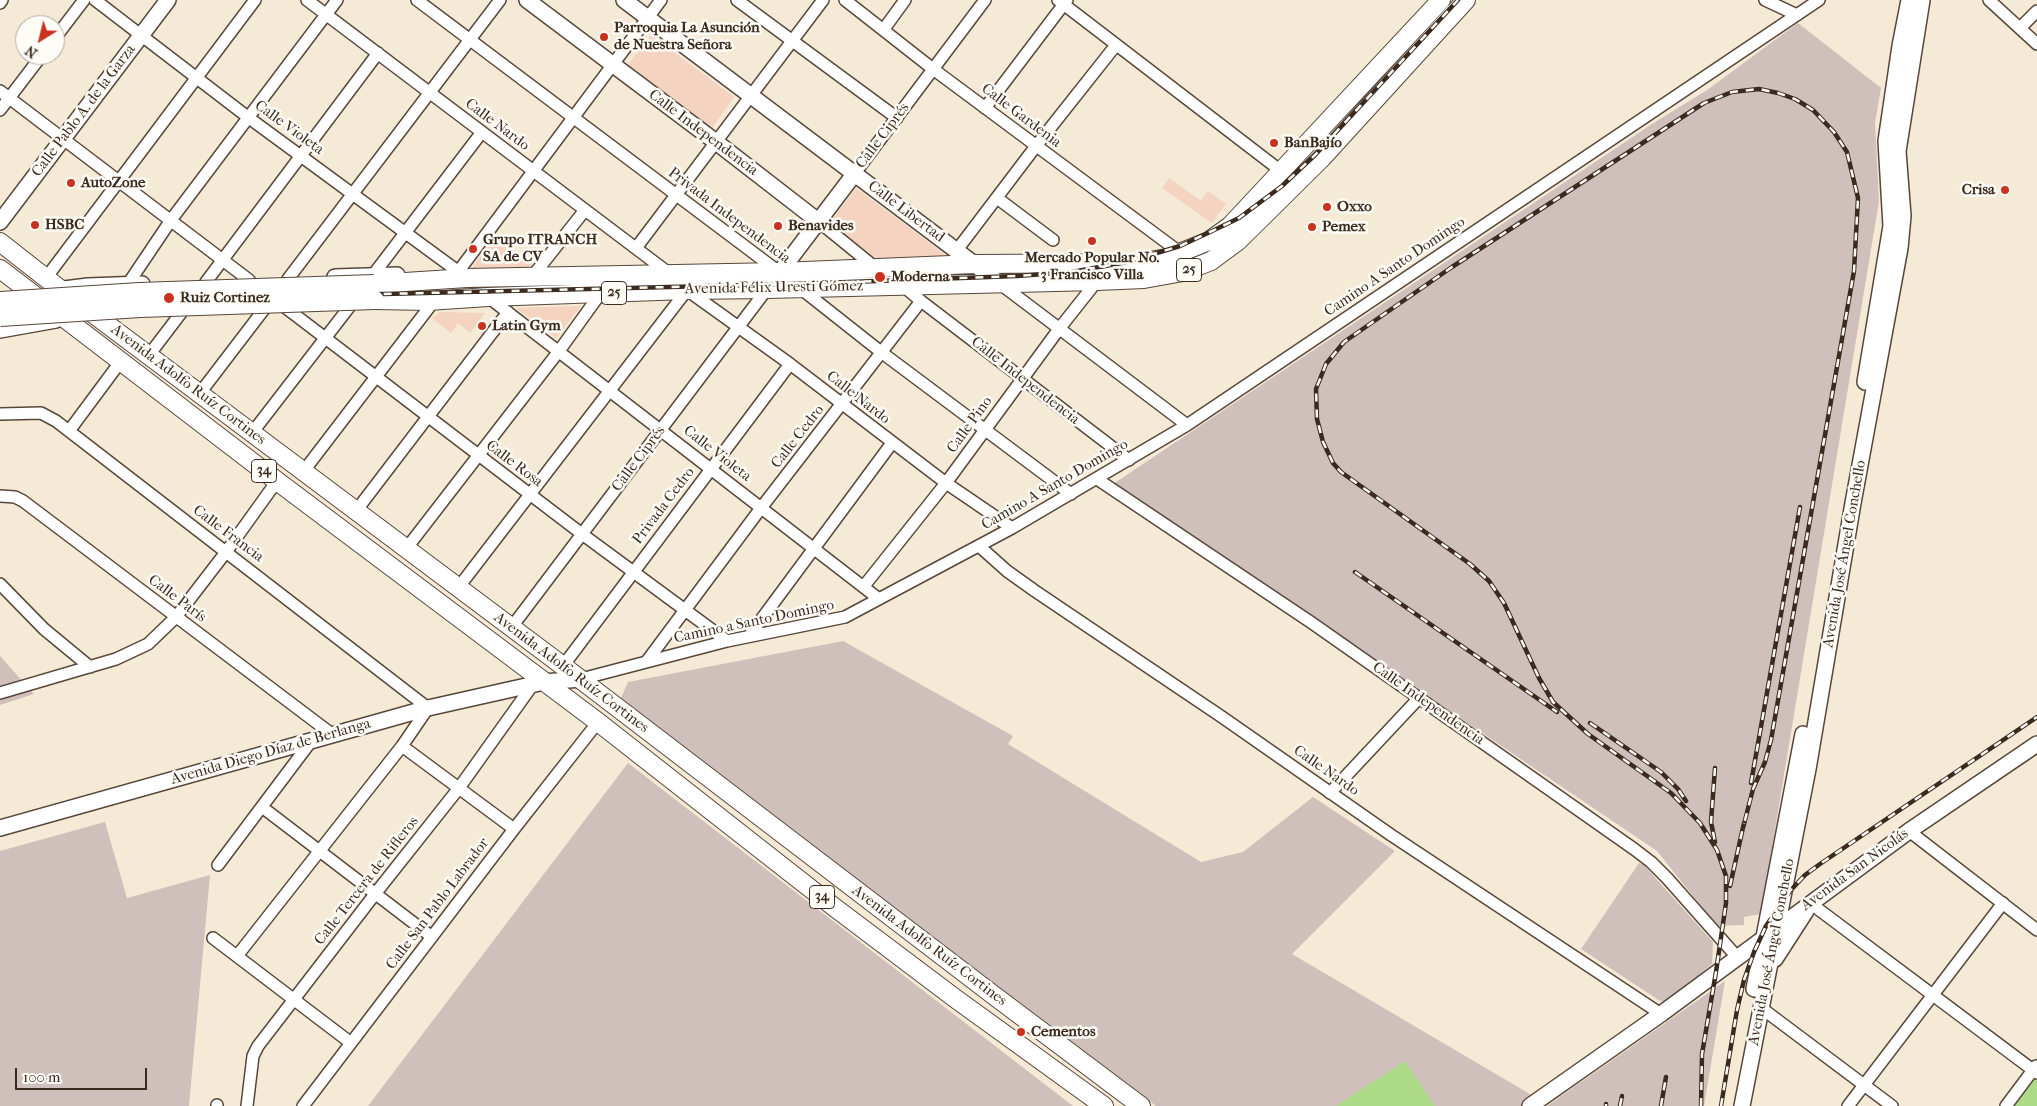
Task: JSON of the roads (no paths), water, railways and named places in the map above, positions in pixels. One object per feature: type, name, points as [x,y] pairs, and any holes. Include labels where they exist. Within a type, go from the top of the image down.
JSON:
[{"type":"main road","name":"Avenida Félix Uresti Gómez","points":[[0,317],[140,308],[374,286],[456,276],[532,277],[780,272],[975,264],[1138,263],[1182,254],[1209,242],[1230,226],[1441,0]]},
{"type":"main road","name":"Avenida Félix Uresti Gómez","points":[[0,300],[139,292],[374,286],[431,301],[488,297],[687,290],[767,290],[998,282],[1097,281],[1144,278],[1183,272],[1198,267],[1224,253],[1322,158],[1466,0]]},
{"type":"main road","name":"Avenida Adolfo Ruíz Cortines","points":[[0,242],[563,666],[992,994],[1142,1106]]},
{"type":"main road","name":"Avenida Adolfo Ruíz Cortines","points":[[0,269],[539,683],[598,722],[849,919],[1104,1106]]},
{"type":"street","points":[[65,25],[84,0]]},
{"type":"street","name":"Calle Violeta","points":[[95,0],[249,118],[353,194],[456,276]]},
{"type":"street","name":"Calle Pablo A. de la Garza","points":[[0,222],[168,0]]},
{"type":"street","points":[[46,278],[255,0]]},
{"type":"street","name":"Calle Nardo","points":[[308,0],[670,274]]},
{"type":"street","points":[[120,316],[113,311],[111,304],[115,296],[128,284],[171,220],[336,0]]},
{"type":"street","name":"Privada Independencia","points":[[416,0],[780,272],[881,352],[1071,494]]},
{"type":"street","points":[[288,279],[500,0]]},
{"type":"street","name":"Calle Independencia","points":[[527,0],[716,142],[877,269]]},
{"type":"street","name":"Calle Libertad","points":[[624,0],[1187,425]]},
{"type":"street","points":[[456,276],[572,117],[661,0]]},
{"type":"street","points":[[738,0],[897,118]]},
{"type":"street","points":[[636,248],[823,0]]},
{"type":"street","name":"Calle Gardenia","points":[[845,0],[884,28],[933,69],[1182,254]]},
{"type":"street","points":[[884,28],[905,0]]},
{"type":"street","name":"Calle Ciprés","points":[[780,272],[985,0]]},
{"type":"street","points":[[1765,0],[1797,15]]},
{"type":"street","name":"Camino A Santo Domingo","points":[[979,546],[1187,425],[1819,0]]},
{"type":"street","name":"Avenida José Ángel Conchello","points":[[1732,1106],[1805,724],[1888,249],[1891,216],[1886,141],[1909,0]]},
{"type":"street","name":"Avenida José Ángel Conchello","points":[[1742,1106],[1760,1007],[1778,926],[1900,248],[1903,216],[1898,151],[1922,0]]},
{"type":"street","points":[[1989,0],[2037,44]]},
{"type":"street","points":[[986,108],[1063,1],[1116,45],[1281,171]]},
{"type":"street","points":[[2020,28],[2037,11]]},
{"type":"street","points":[[957,250],[1116,45]]},
{"type":"street","points":[[206,282],[378,53]]},
{"type":"street","points":[[0,110],[5,94],[33,65]]},
{"type":"street","points":[[5,94],[249,280]]},
{"type":"street","points":[[0,295],[88,286],[288,279],[374,286],[405,234],[482,132]]},
{"type":"street","points":[[997,198],[1053,240]]},
{"type":"street","points":[[532,277],[585,210]]},
{"type":"street","name":"Calle Pino","points":[[864,586],[946,483],[1059,329],[1097,281]]},
{"type":"street","points":[[902,285],[921,301]]},
{"type":"street","points":[[458,588],[687,290]]},
{"type":"street","name":"Calle Nardo","points":[[687,290],[790,364],[946,483],[1012,528]]},
{"type":"street","name":"Calle Ciprés","points":[[511,628],[767,290]]},
{"type":"street","points":[[406,549],[559,351],[600,294]]},
{"type":"street","points":[[0,295],[8,310],[5,322],[0,329]]},
{"type":"street","name":"Calle Violeta","points":[[488,297],[879,599]]},
{"type":"street","points":[[0,329],[66,318],[96,316],[265,308],[412,306],[431,301]]},
{"type":"street","points":[[303,472],[377,377],[431,301]]},
{"type":"street","name":"Calle Independencia","points":[[921,301],[1129,460]]},
{"type":"street","name":"Calle Cedro","points":[[647,661],[761,508],[921,301]]},
{"type":"street","points":[[252,433],[350,306]]},
{"type":"street","points":[[200,393],[265,308]]},
{"type":"street","name":"Calle Rosa","points":[[286,308],[582,534],[727,641]]},
{"type":"street","points":[[356,511],[508,312]]},
{"type":"street","points":[[149,355],[180,313]]},
{"type":"street","points":[[69,431],[120,362]]},
{"type":"street","name":"Privada Cedro","points":[[563,666],[790,364]]},
{"type":"street","name":"Calle Francia","points":[[0,414],[41,413],[48,416],[428,708]]},
{"type":"street","points":[[749,636],[892,443]]},
{"type":"street","name":"Calle Independencia","points":[[1097,478],[1419,698],[1651,862],[1737,957]]},
{"type":"street","points":[[0,693],[90,667],[123,656],[148,644],[176,617],[277,481]]},
{"type":"street","name":"Calle París","points":[[0,496],[15,497],[23,501],[333,735]]},
{"type":"street","name":"Calle Nardo","points":[[979,546],[1007,571],[1035,591],[1222,717],[1330,793],[1661,1014]]},
{"type":"street","name":"Camino a Santo Domingo","points":[[580,680],[727,641],[845,617],[979,546]]},
{"type":"street","points":[[0,584],[44,629],[90,667]]},
{"type":"street","name":"Avenida Diego Díaz de Berlanga","points":[[539,683],[563,666]]},
{"type":"street","name":"Avenida Diego Díaz de Berlanga","points":[[0,828],[428,708],[539,683],[580,680]]},
{"type":"street","name":"Calle Tercera de Rifleros","points":[[247,1106],[253,1056],[258,1046],[539,683]]},
{"type":"street","points":[[1330,793],[1419,698]]},
{"type":"street","points":[[237,956],[402,746],[428,708]]},
{"type":"street","name":"Calle San Pablo Labrador","points":[[303,1106],[514,828],[598,722]]},
{"type":"street","points":[[218,865],[312,740]]},
{"type":"street","name":"Avenida San Nicolás","points":[[1530,1106],[1661,1014],[1764,936],[1909,831],[2037,744]]},
{"type":"street","points":[[402,746],[514,828]]},
{"type":"street","points":[[262,807],[432,937]]},
{"type":"street","points":[[1909,831],[2037,930]]},
{"type":"street","points":[[1768,974],[1810,903],[2036,1069],[2006,1106]]},
{"type":"street","points":[[1848,1106],[2003,903]]},
{"type":"street","points":[[213,938],[351,1043]]},
{"type":"street","points":[[1760,1007],[1892,1106]]},
{"type":"railway","points":[[0,310],[88,304],[262,297],[792,284],[1017,276],[1072,272],[1127,262],[1180,246],[1239,218],[1282,186],[1315,155],[1458,0]]},
{"type":"railway","points":[[1701,1106],[1702,1054],[1726,903],[1726,876],[1717,850],[1700,823],[1671,793],[1588,734],[1553,702],[1539,678],[1504,603],[1489,581],[1470,564],[1341,472],[1333,463],[1323,442],[1317,419],[1316,389],[1326,364],[1344,342],[1452,267],[1704,103],[1732,92],[1759,89],[1795,99],[1813,110],[1834,132],[1847,152],[1858,198],[1854,271],[1771,740],[1765,762],[1753,789],[1743,828]]},
{"type":"railway","points":[[1751,783],[1800,507]]},
{"type":"railway","points":[[1355,572],[1557,712]]},
{"type":"railway","points":[[1721,1106],[1744,980],[1766,926],[1790,891],[1805,875],[1820,864],[2037,717]]},
{"type":"railway","points":[[1590,723],[1661,772],[1678,789],[1686,801]]},
{"type":"railway","points":[[1715,768],[1711,822],[1715,842]]},
{"type":"railway","points":[[1730,886],[1744,823]]},
{"type":"railway","points":[[1661,1106],[1666,1077]]},
{"type":"railway","points":[[1620,1106],[1622,1096]]},
{"type":"place","name":"Parroquia La Asunción de Nuestra Señora","points":[[604,37]]},
{"type":"place","name":"BanBajío","points":[[1274,143]]},
{"type":"place","name":"AutoZone","points":[[71,183]]},
{"type":"place","name":"Crisa","points":[[2005,190]]},
{"type":"place","name":"Oxxo","points":[[1327,207]]},
{"type":"place","name":"HSBC","points":[[35,225]]},
{"type":"place","name":"Benavides","points":[[778,226]]},
{"type":"place","name":"Pemex","points":[[1312,227]]},
{"type":"place","name":"Mercado Popular No. 3 Francisco Villa","points":[[1092,241]]},
{"type":"place","name":"Grupo ITRANCH SA de CV","points":[[473,249]]},
{"type":"place","name":"Moderna","points":[[880,277]]},
{"type":"place","name":"Ruiz Cortinez","points":[[169,298]]},
{"type":"place","name":"Latin Gym","points":[[482,326]]},
{"type":"place","name":"Cementos","points":[[1021,1032]]}]
